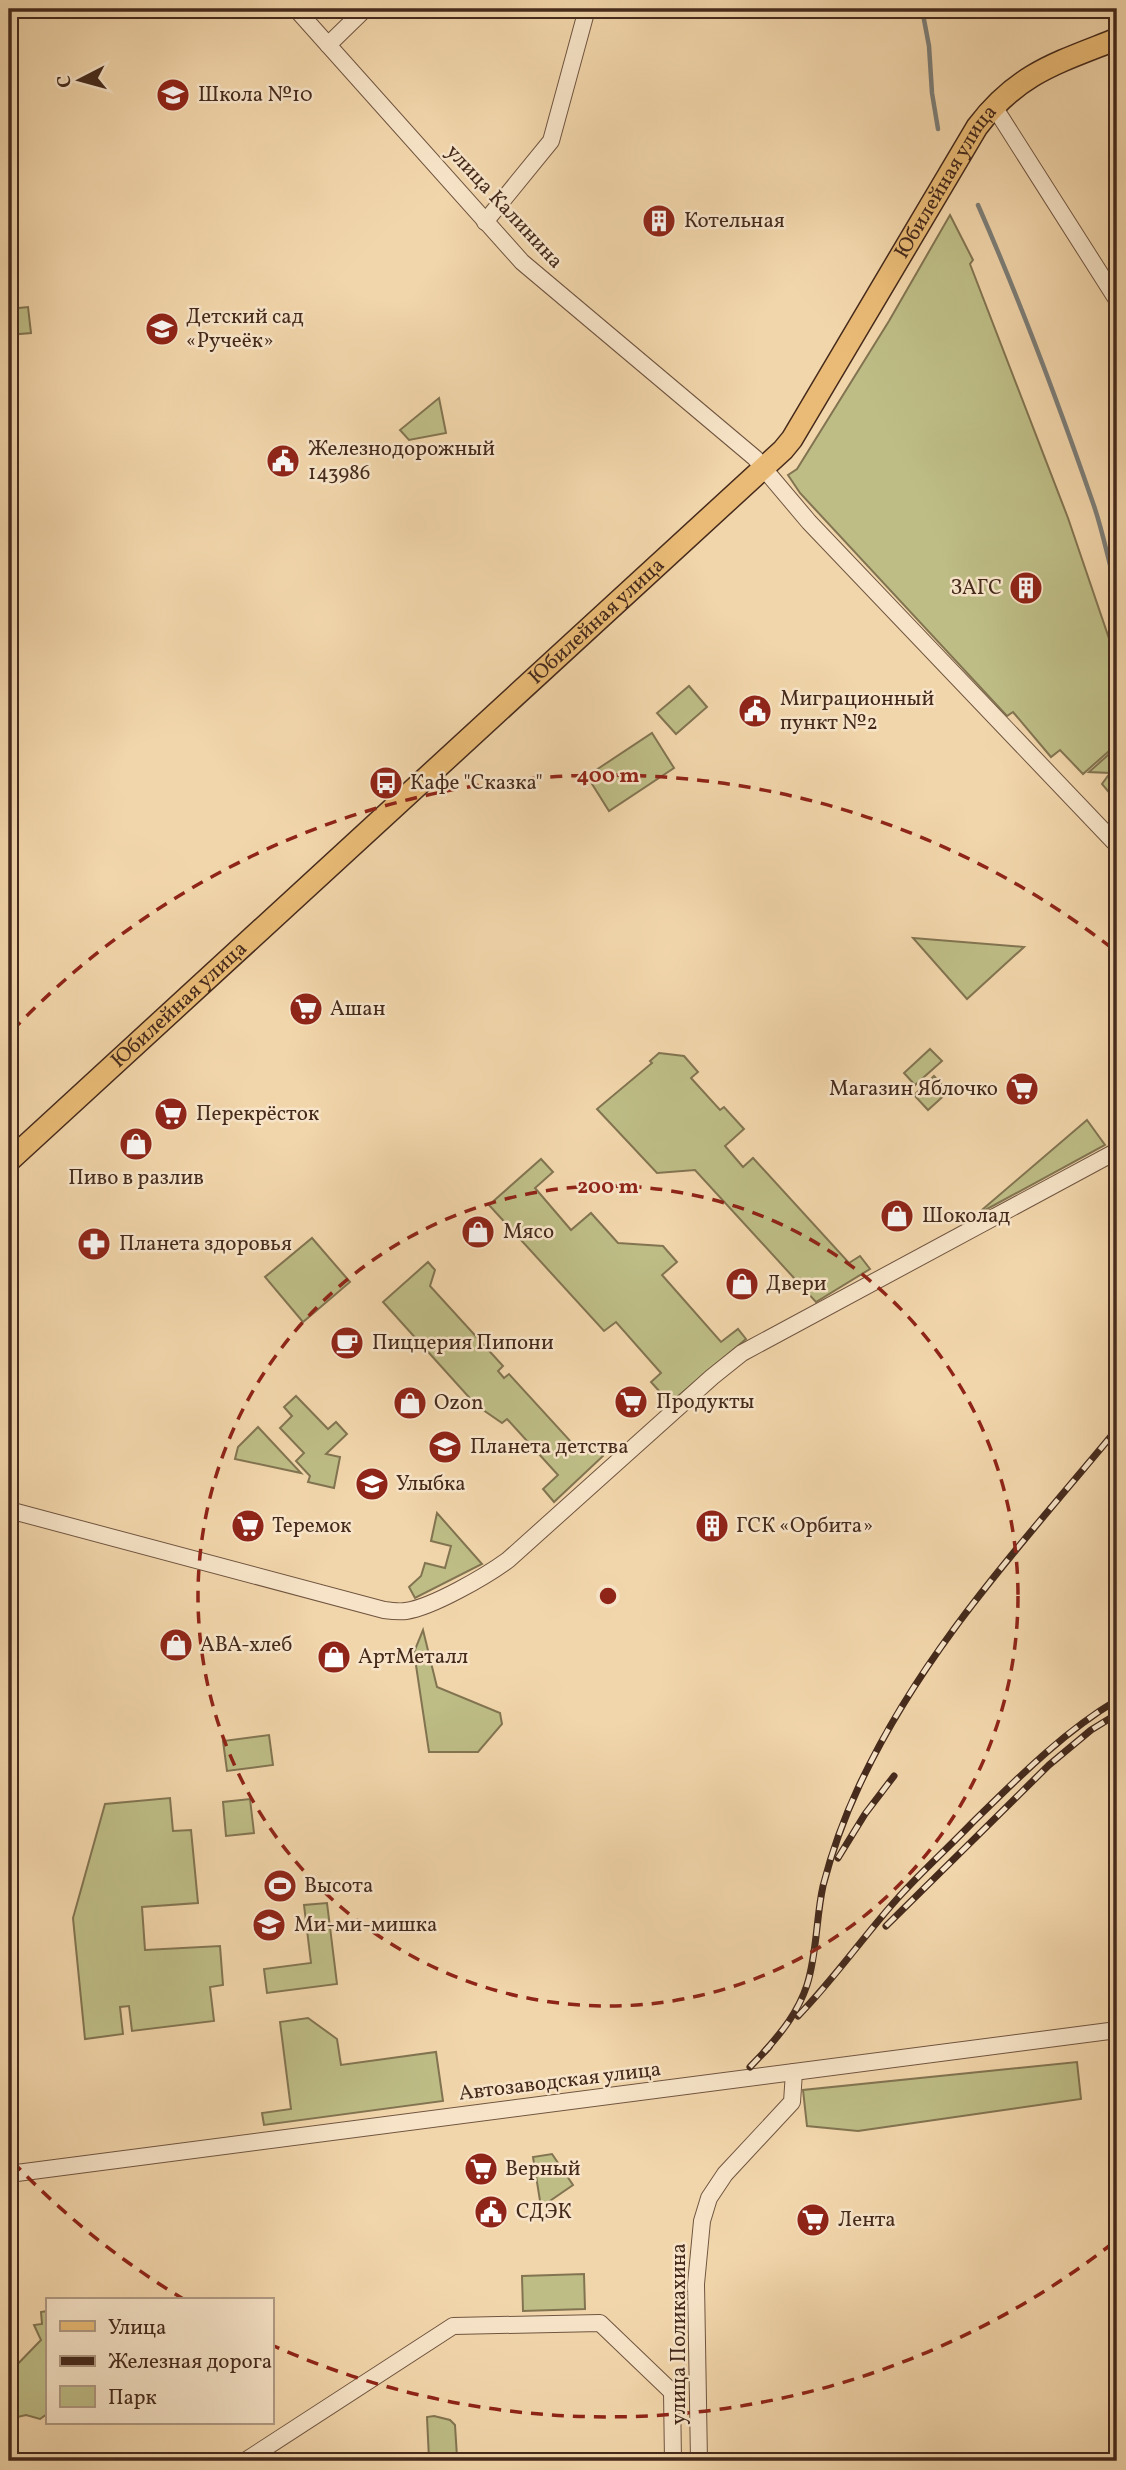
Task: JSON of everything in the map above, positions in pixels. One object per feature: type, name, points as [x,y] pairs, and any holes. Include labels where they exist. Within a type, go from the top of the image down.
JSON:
[{"type":"main road","name":"Юбилейная улица","points":[[9,1161],[764,468],[792,439],[977,127],[993,105],[1028,77],[1117,39]]},
{"type":"street","name":"улица Калинина","points":[[296,9],[522,262],[745,447],[809,522],[1117,845]]},
{"type":"street","points":[[328,45],[365,9]]},
{"type":"street","points":[[485,222],[551,141],[587,9]]},
{"type":"street","points":[[993,105],[1117,300]]},
{"type":"street","points":[[9,1510],[384,1610],[406,1611],[418,1608],[481,1579],[508,1560],[742,1353],[1117,1151]]},
{"type":"street","name":"Автозаводская улица","points":[[9,2174],[1117,2030]]},
{"type":"street","name":"улица Поликахина","points":[[699,2461],[696,2284],[702,2221],[709,2198],[724,2174],[792,2102],[794,2072]]},
{"type":"street","points":[[245,2461],[453,2326],[600,2323],[672,2392],[673,2461]]},
{"type":"green space","points":[[950,215],[973,260],[970,264],[1068,518],[1117,662],[1117,744],[1083,774],[1060,750],[1051,757],[1013,712],[1007,716],[800,493],[788,475],[797,469],[889,321]]},
{"type":"green space","points":[[28,307],[31,333],[9,335],[9,309]]},
{"type":"green space","points":[[439,398],[446,433],[409,440],[400,430]]},
{"type":"green space","points":[[689,686],[707,707],[676,734],[657,713]]},
{"type":"green space","points":[[652,733],[674,768],[609,811],[587,776]]},
{"type":"green space","points":[[1117,747],[1117,802],[1102,784],[1110,773],[1089,772]]},
{"type":"green space","points":[[913,938],[1024,947],[967,999]]},
{"type":"green space","points":[[930,1049],[942,1061],[915,1085],[904,1073]]},
{"type":"green space","points":[[659,1053],[684,1056],[698,1072],[691,1078],[720,1110],[724,1107],[744,1129],[725,1146],[743,1167],[753,1158],[849,1263],[860,1256],[870,1269],[816,1302],[695,1170],[657,1173],[597,1109],[652,1063],[650,1061]]},
{"type":"green space","points":[[934,1076],[948,1092],[928,1110],[914,1095]]},
{"type":"green space","points":[[1087,1120],[1105,1145],[976,1215]]},
{"type":"green space","points":[[541,1159],[553,1172],[535,1188],[571,1230],[591,1213],[618,1243],[663,1246],[677,1262],[662,1275],[721,1342],[738,1329],[746,1339],[670,1403],[651,1382],[661,1373],[616,1322],[604,1331],[489,1205]]},
{"type":"green space","points":[[312,1238],[350,1282],[303,1322],[265,1277]]},
{"type":"green space","points":[[428,1262],[435,1270],[430,1286],[503,1366],[498,1371],[504,1378],[509,1374],[582,1454],[593,1445],[603,1456],[554,1502],[543,1489],[558,1475],[507,1419],[502,1423],[476,1405],[383,1302]]},
{"type":"green space","points":[[296,1396],[328,1429],[336,1422],[347,1434],[326,1454],[340,1457],[334,1488],[308,1482],[310,1476],[296,1461],[304,1453],[280,1428],[292,1416],[284,1407]]},
{"type":"green space","points":[[258,1427],[301,1473],[235,1459],[238,1447]]},
{"type":"green space","points":[[437,1513],[482,1564],[415,1598],[409,1587],[421,1576],[425,1563],[445,1568],[451,1546],[431,1541]]},
{"type":"green space","points":[[423,1630],[437,1687],[500,1713],[502,1724],[478,1752],[429,1752],[414,1652]]},
{"type":"green space","points":[[269,1735],[273,1765],[227,1771],[223,1741]]},
{"type":"green space","points":[[170,1798],[173,1831],[191,1830],[198,1903],[142,1907],[145,1950],[220,1946],[223,1985],[210,1987],[214,2021],[132,2031],[129,2006],[120,2007],[123,2034],[85,2039],[73,1918],[105,1804]]},
{"type":"green space","points":[[250,1799],[254,1833],[226,1836],[223,1802]]},
{"type":"green space","points":[[327,1903],[337,1984],[267,1993],[264,1969],[311,1963],[304,1905]]},
{"type":"green space","points":[[308,2018],[337,2039],[341,2065],[436,2052],[443,2101],[264,2125],[262,2113],[291,2109],[280,2022]]},
{"type":"green space","points":[[1077,2062],[1081,2099],[858,2131],[807,2126],[803,2090]]},
{"type":"green space","points":[[552,2154],[573,2185],[541,2207],[533,2157]]},
{"type":"green space","points":[[584,2274],[585,2309],[523,2311],[522,2276]]},
{"type":"green space","points":[[46,2311],[46,2415],[40,2419],[26,2415],[9,2419],[9,2373],[41,2340],[34,2325],[42,2324],[41,2312]]},
{"type":"green space","points":[[427,2417],[450,2420],[455,2425],[457,2457],[429,2459]]},
{"type":"waterway","points":[[922,9],[938,129]]},
{"type":"waterway","points":[[978,205],[1066,428],[1097,514],[1117,590]]},
{"type":"railway","points":[[764,2052],[789,2021],[807,1985],[823,1886],[830,1860],[854,1798],[885,1736],[913,1689],[976,1599],[1117,1429]]},
{"type":"railway","points":[[798,2016],[915,1879],[1024,1773],[1078,1727],[1117,1700]]},
{"type":"railway","points":[[886,1926],[1049,1765],[1091,1730],[1117,1714]]},
{"type":"railway","points":[[838,1858],[865,1814],[894,1776]]},
{"type":"railway","points":[[750,2067],[769,2047]]},
{"type":"place","name":"Школа №10","points":[[173,95]]},
{"type":"place","name":"Котельная","points":[[659,221]]},
{"type":"place","name":"Детский сад «Ручеёк»","points":[[162,329]]},
{"type":"place","name":"Железнодорожный 143986","points":[[283,461]]},
{"type":"place","name":"ЗАГС","points":[[1026,588]]},
{"type":"place","name":"Миграционный пункт №2","points":[[755,711]]},
{"type":"place","name":"Кафе \"Сказка\"","points":[[386,783]]},
{"type":"place","name":"Ашан","points":[[306,1009]]},
{"type":"place","name":"Магазин Яблочко","points":[[1022,1089]]},
{"type":"place","name":"Перекрёсток","points":[[171,1114]]},
{"type":"place","name":"Пиво в разлив","points":[[136,1144]]},
{"type":"place","name":"Шоколад","points":[[897,1216]]},
{"type":"place","name":"Мясо","points":[[478,1232]]},
{"type":"place","name":"Планета здоровья","points":[[94,1244]]},
{"type":"place","name":"Двери","points":[[742,1284]]},
{"type":"place","name":"Пиццерия Пипони","points":[[347,1343]]},
{"type":"place","name":"Продукты","points":[[631,1402]]},
{"type":"place","name":"Ozon","points":[[410,1403]]},
{"type":"place","name":"Планета детства","points":[[445,1447]]},
{"type":"place","name":"Улыбка","points":[[372,1484]]},
{"type":"place","name":"Теремок","points":[[248,1526]]},
{"type":"place","name":"ГСК «Орбита»","points":[[712,1526]]},
{"type":"place","name":"АВА-хлеб","points":[[176,1645]]},
{"type":"place","name":"АртМеталл","points":[[334,1657]]},
{"type":"place","name":"Высота","points":[[280,1886]]},
{"type":"place","name":"Ми-ми-мишка","points":[[269,1925]]},
{"type":"place","name":"Верный","points":[[481,2169]]},
{"type":"place","name":"СДЭК","points":[[491,2212]]},
{"type":"place","name":"Лента","points":[[813,2220]]}]
